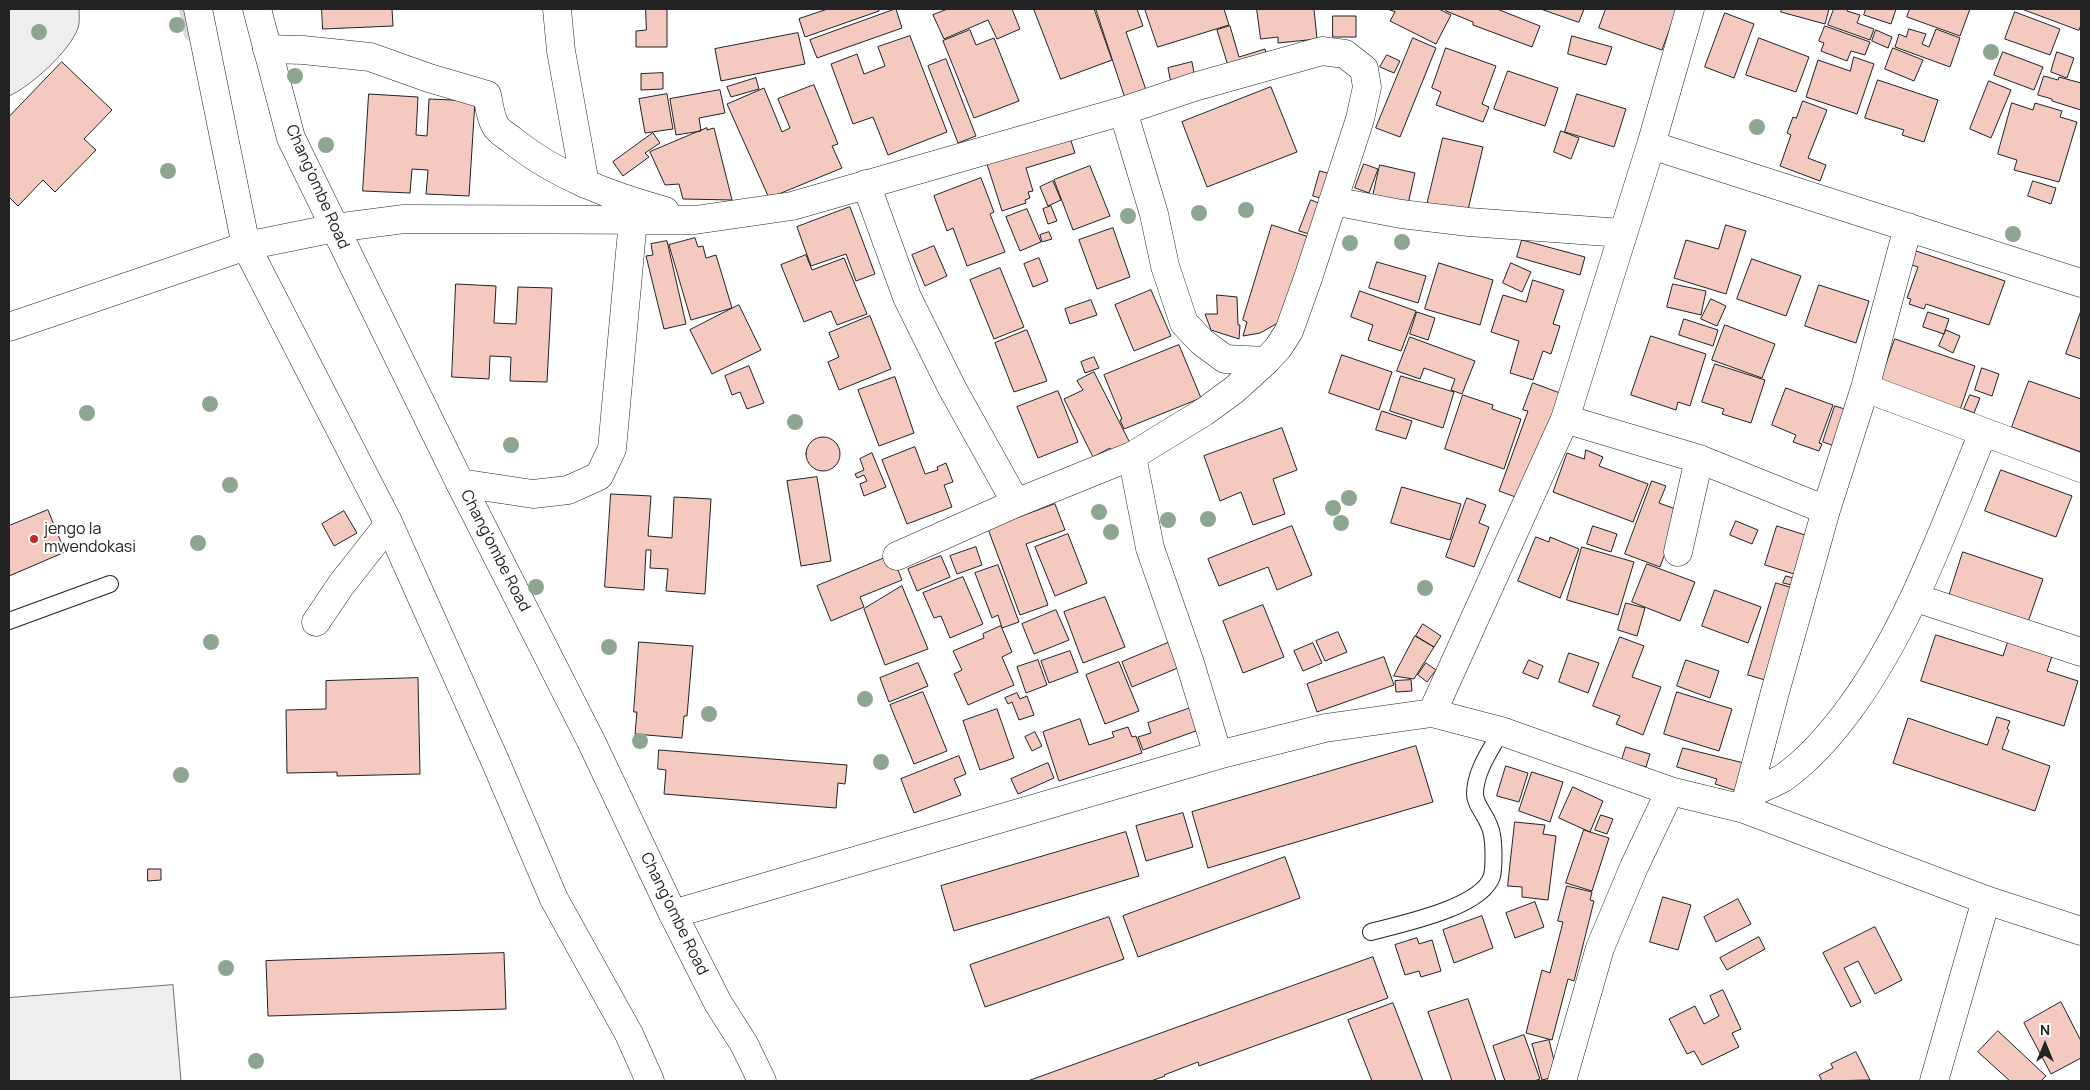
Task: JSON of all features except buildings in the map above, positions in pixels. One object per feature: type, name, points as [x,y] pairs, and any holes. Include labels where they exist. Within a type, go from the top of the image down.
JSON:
[{"type":"street","points":[[198,9],[246,246],[388,522],[496,763],[554,899],[629,1034],[650,1081]]},
{"type":"street","name":"Chang'ombe Road","points":[[257,9],[291,138],[460,483],[591,741],[673,914],[718,1004],[744,1044],[762,1081]]},
{"type":"street","points":[[557,9],[561,51],[585,184]]},
{"type":"street","points":[[1432,713],[1566,419],[1690,9]]},
{"type":"street","points":[[267,49],[304,50],[370,56],[429,78],[487,95],[496,127],[536,157],[585,184],[632,202],[695,220]]},
{"type":"street","points":[[9,327],[246,246],[335,228],[404,218],[695,220],[792,206],[1124,111],[1194,87],[1322,51],[1345,54],[1364,69],[1367,88],[1360,119],[1290,331],[1266,361],[1234,390],[1204,412],[1132,456],[1016,503],[897,556]]},
{"type":"street","points":[[1124,111],[1154,214],[1165,266],[1184,323],[1202,342],[1225,359],[1266,361]]},
{"type":"street","points":[[1650,145],[2081,282]]},
{"type":"street","points":[[866,184],[907,297],[952,388],[1016,503]]},
{"type":"street","points":[[1333,201],[1401,214],[1459,221],[1569,230],[1622,232]]},
{"type":"street","points":[[460,483],[533,494],[568,490],[599,476],[612,449],[633,220]]},
{"type":"street","points":[[1746,802],[1826,510],[1865,388],[1908,227]]},
{"type":"street","points":[[1865,388],[2081,468]]},
{"type":"street","points":[[1566,419],[1700,459],[1826,510]]},
{"type":"street","points":[[1746,802],[1782,778],[1812,754],[1837,727],[1867,685],[1916,598],[1983,433]]},
{"type":"street","points":[[1132,456],[1150,548],[1189,660],[1218,755]]},
{"type":"street","points":[[1678,552],[1700,459]]},
{"type":"street","points":[[316,622],[341,585],[385,529],[388,522]]},
{"type":"street","points":[[1916,598],[2081,652]]},
{"type":"street","points":[[673,914],[1218,755],[1325,728],[1432,713],[1501,731],[1670,791],[1746,802],[1986,900],[2081,931]]},
{"type":"street","points":[[1562,1081],[1600,948],[1634,867],[1670,791]]},
{"type":"street","points":[[1934,1081],[1986,900]]},
{"type":"lane","points":[[9,622],[110,584]]},
{"type":"lane","points":[[1371,932],[1459,906],[1475,897],[1485,888],[1492,876],[1493,836],[1490,823],[1475,800],[1475,793],[1482,765],[1501,731]]},
{"type":"shaded area","points":[[9,9],[79,9],[79,24],[74,37],[58,57],[28,85],[9,96]]},
{"type":"shaded area","points":[[173,985],[181,1081],[9,1081],[9,998]]},
{"type":"waterway","points":[[184,9],[189,35]]},
{"type":"place","name":"jengo la mwendokasi","points":[[34,539]]}]
